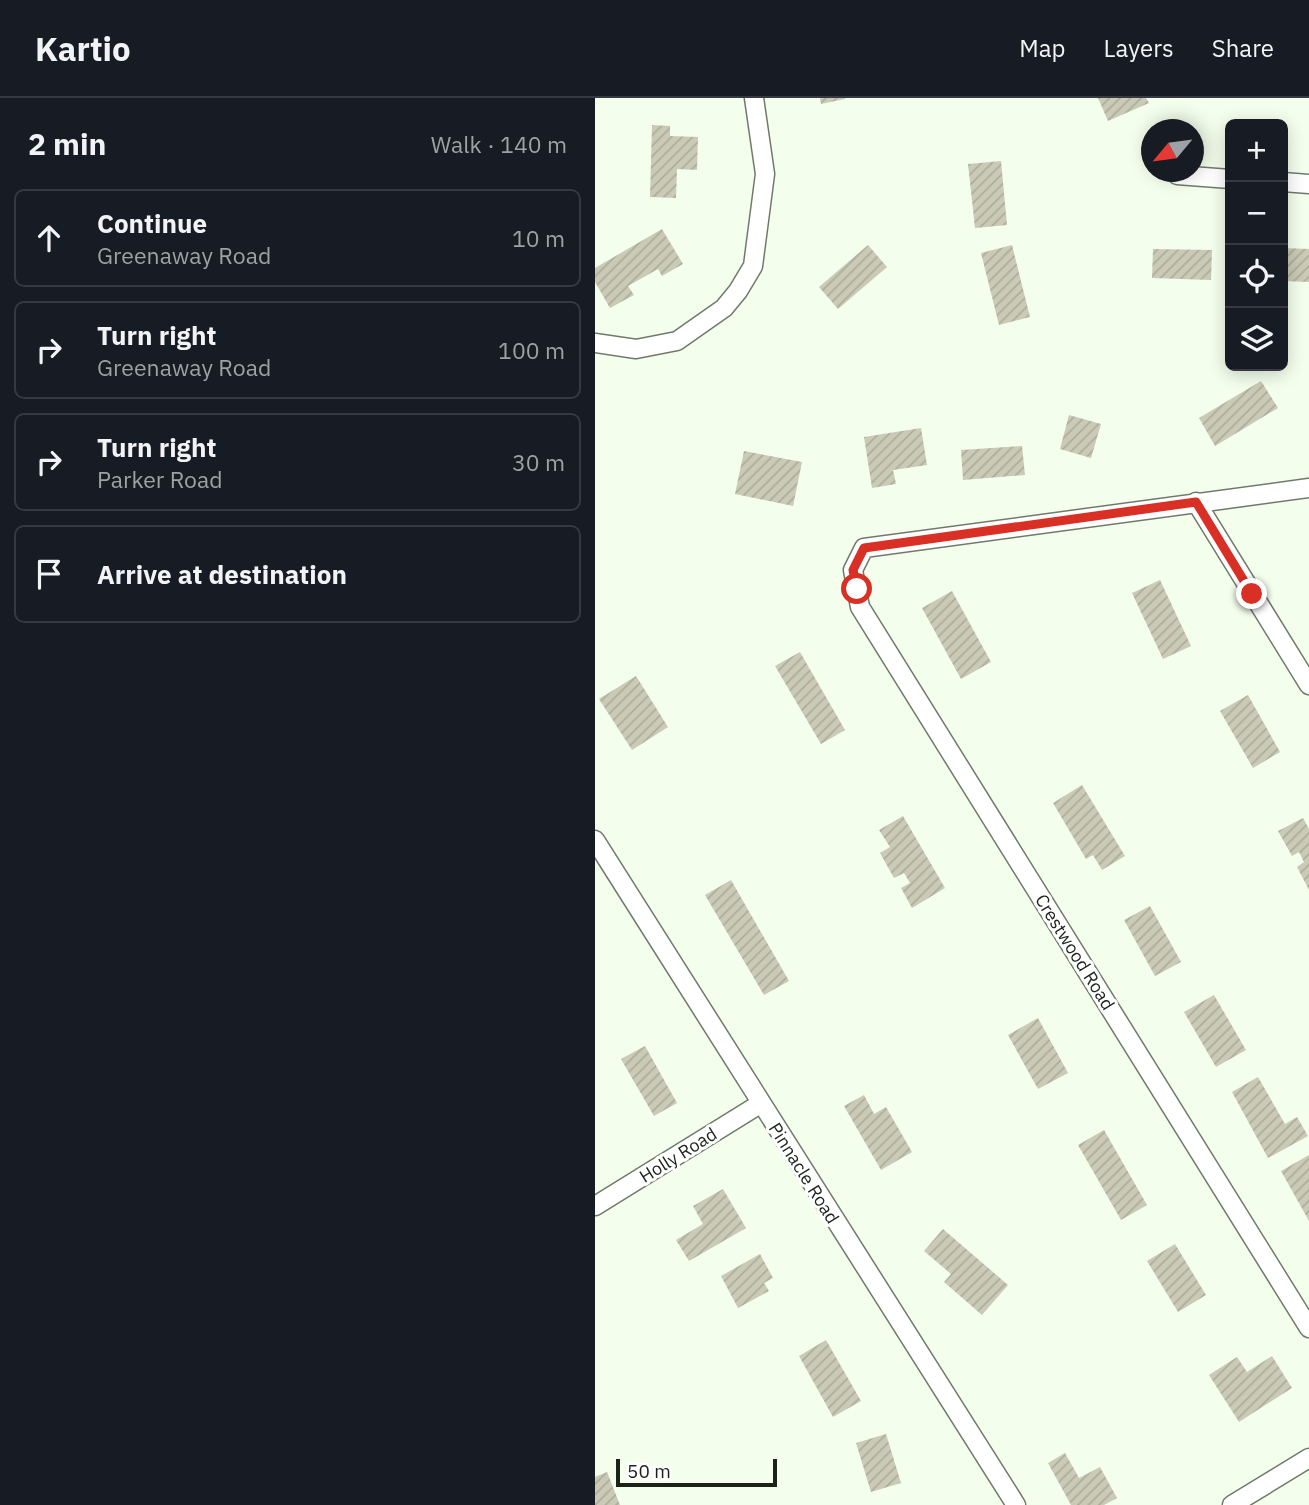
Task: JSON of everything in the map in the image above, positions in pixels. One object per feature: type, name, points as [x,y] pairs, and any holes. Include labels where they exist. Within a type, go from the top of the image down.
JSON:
[{"type":"street","points":[[595,343],[636,349],[677,341],[724,308],[738,291],[753,266],[765,174],[754,98]]},
{"type":"street","points":[[1204,177],[1225,179]]},
{"type":"street","points":[[1288,183],[1309,184]]},
{"type":"street","points":[[1309,488],[1196,502],[1309,685]]},
{"type":"street","name":"Crestwood Road","points":[[1196,502],[864,548],[853,570],[860,607],[1309,1328]]},
{"type":"street","name":"Pinnacle Road","points":[[595,839],[760,1104],[1016,1505]]},
{"type":"street","name":"Holly Road","points":[[595,1206],[760,1104]]},
{"type":"street","points":[[1232,1505],[1309,1458]]},
{"type":"building","points":[[820,98],[845,98],[845,99],[821,104]]},
{"type":"building","points":[[1098,98],[1146,98],[1149,103],[1108,121]]},
{"type":"building","points":[[652,125],[670,126],[670,136],[698,137],[697,170],[677,169],[676,198],[650,197]]},
{"type":"building","points":[[1001,161],[1007,225],[975,228],[968,164]]},
{"type":"building","points":[[662,229],[683,264],[662,276],[658,269],[628,286],[634,295],[610,308],[595,282],[595,268]]},
{"type":"building","points":[[868,245],[887,267],[838,309],[819,287]]},
{"type":"building","points":[[1012,245],[1030,317],[999,325],[981,253]]},
{"type":"building","points":[[1288,248],[1309,249],[1309,282],[1288,281]]},
{"type":"building","points":[[1153,249],[1212,250],[1211,280],[1152,278]]},
{"type":"building","points":[[1261,381],[1278,408],[1215,446],[1199,418]]},
{"type":"building","points":[[1069,415],[1101,424],[1091,458],[1060,449]]},
{"type":"building","points":[[921,428],[927,465],[893,470],[896,484],[872,488],[864,437]]},
{"type":"building","points":[[1022,446],[1025,475],[963,480],[961,450]]},
{"type":"building","points":[[744,451],[802,462],[793,506],[735,494]]},
{"type":"building","points":[[1160,580],[1191,646],[1163,659],[1132,593]]},
{"type":"building","points":[[952,591],[991,662],[961,679],[922,608]]},
{"type":"building","points":[[800,652],[845,730],[821,744],[775,666]]},
{"type":"building","points":[[636,676],[668,727],[632,750],[599,699]]},
{"type":"building","points":[[1248,695],[1280,752],[1253,768],[1220,711]]},
{"type":"building","points":[[1082,785],[1125,856],[1102,870],[1093,855],[1086,859],[1053,803]]},
{"type":"building","points":[[903,816],[945,888],[912,908],[901,888],[910,883],[904,873],[894,878],[880,853],[890,847],[879,830]]},
{"type":"building","points":[[1303,818],[1309,829],[1309,890],[1297,867],[1304,862],[1299,852],[1292,856],[1278,831]]},
{"type":"building","points":[[731,880],[789,981],[764,995],[705,895]]},
{"type":"building","points":[[1150,906],[1181,962],[1155,976],[1124,920]]},
{"type":"building","points":[[1214,995],[1246,1050],[1216,1067],[1184,1012]]},
{"type":"building","points":[[1038,1018],[1068,1073],[1038,1089],[1008,1035]]},
{"type":"building","points":[[645,1046],[677,1103],[654,1116],[621,1059]]},
{"type":"building","points":[[1258,1077],[1285,1124],[1297,1117],[1308,1136],[1268,1158],[1232,1092]]},
{"type":"building","points":[[864,1095],[874,1114],[886,1107],[912,1152],[881,1170],[844,1106]]},
{"type":"building","points":[[1104,1130],[1147,1205],[1121,1220],[1078,1145]]},
{"type":"building","points":[[1309,1155],[1309,1221],[1281,1171]]},
{"type":"building","points":[[723,1189],[746,1228],[689,1261],[676,1240],[703,1224],[693,1206]]},
{"type":"building","points":[[943,1229],[1008,1285],[982,1315],[944,1282],[951,1274],[924,1251]]},
{"type":"building","points":[[1175,1244],[1206,1295],[1178,1312],[1147,1261]]},
{"type":"building","points":[[760,1254],[773,1278],[764,1283],[769,1291],[738,1308],[721,1276]]},
{"type":"building","points":[[826,1340],[861,1401],[833,1417],[799,1356]]},
{"type":"building","points":[[1272,1356],[1292,1388],[1239,1422],[1209,1375],[1237,1357],[1247,1372]]},
{"type":"building","points":[[886,1434],[901,1483],[871,1492],[856,1443]]},
{"type":"building","points":[[1065,1453],[1079,1478],[1100,1467],[1117,1498],[1104,1505],[1071,1505],[1048,1463]]},
{"type":"building","points":[[607,1472],[620,1505],[595,1505],[595,1477]]},
{"type":"route","points":[[857,589],[853,570],[864,548],[1196,502],[1252,594]]}]
